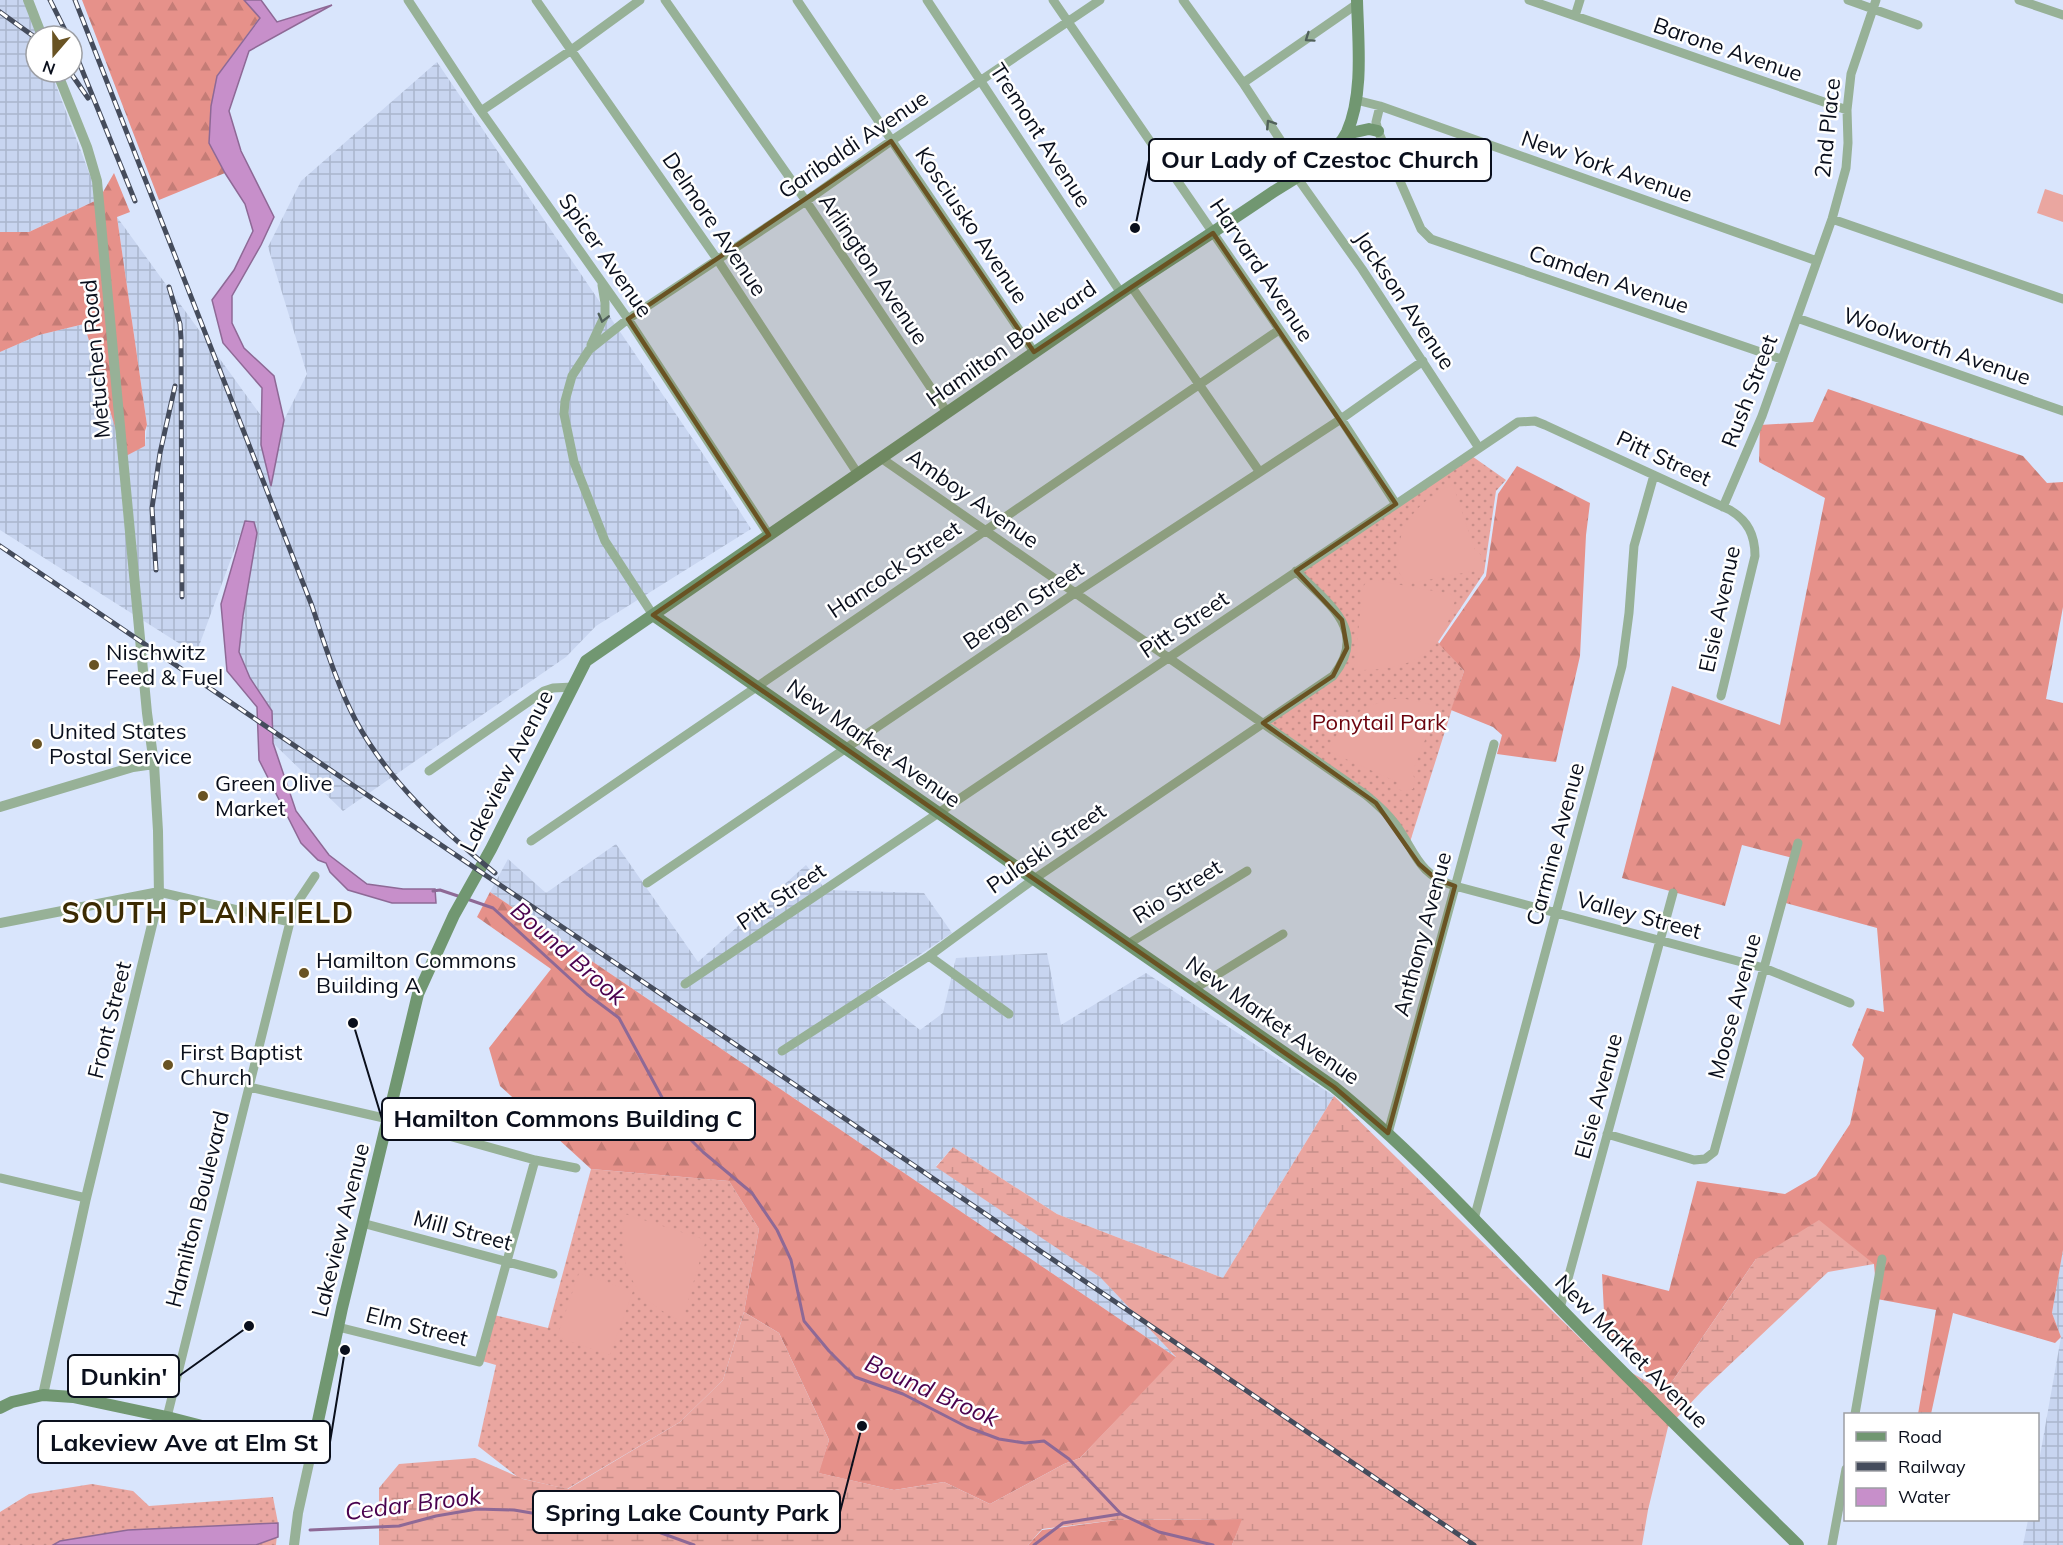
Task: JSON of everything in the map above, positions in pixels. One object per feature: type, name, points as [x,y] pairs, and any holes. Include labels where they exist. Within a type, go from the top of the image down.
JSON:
[{"type":"main road","name":"Hamilton Boulevard","points":[[586,661],[1126,289],[1213,233],[1329,153],[1346,134],[1356,100],[1358,85],[1357,2]]},
{"type":"main road","points":[[1346,134],[1369,129],[1378,131]]},
{"type":"main road","name":"New Market Avenue","points":[[653,615],[1334,1087],[1388,1133],[1798,1545]]},
{"type":"main road","name":"Lakeview Avenue","points":[[311,1454],[362,1223],[418,994],[454,915],[491,849],[586,661]]},
{"type":"main road","points":[[0,1408],[12,1402],[43,1395],[73,1397],[167,1417],[311,1454]]},
{"type":"street","points":[[28,0],[37,24]]},
{"type":"street","name":"Spicer Avenue","points":[[408,0],[481,111],[628,319],[769,535]]},
{"type":"street","name":"Delmore Avenue","points":[[536,0],[717,260],[858,474]]},
{"type":"street","points":[[481,111],[640,0]]},
{"type":"street","name":"Arlington Avenue","points":[[665,0],[806,201],[947,412]]},
{"type":"street","name":"Kosciusko Avenue","points":[[797,0],[1034,352]]},
{"type":"street","name":"Tremont Avenue","points":[[927,0],[1126,289],[1259,471]]},
{"type":"street","name":"Harvard Avenue","points":[[1053,0],[1341,419],[1396,504]]},
{"type":"street","name":"Garibaldi Avenue","points":[[590,350],[628,319],[806,201],[1100,0]]},
{"type":"street","name":"Jackson Avenue","points":[[1183,0],[1242,83],[1299,175],[1479,448]]},
{"type":"street","name":"Barone Avenue","points":[[1529,0],[1847,110]]},
{"type":"street","points":[[1575,16],[1580,0]]},
{"type":"street","points":[[1848,0],[1875,4],[1917,25]]},
{"type":"street","points":[[2019,0],[2063,15]]},
{"type":"street","points":[[1242,83],[1357,2]]},
{"type":"street","name":"2nd Place","points":[[1817,261],[1832,219],[1846,168],[1847,110],[1851,74],[1875,4]]},
{"type":"street","name":"Metuchen Road","points":[[62,84],[87,147],[97,181],[141,649]]},
{"type":"street","name":"New York Avenue","points":[[1356,100],[1380,106],[1817,261]]},
{"type":"street","points":[[1378,131],[1376,122],[1380,106]]},
{"type":"street","name":"Camden Avenue","points":[[1378,131],[1421,229],[1431,238],[1782,358]]},
{"type":"street","points":[[1832,219],[2063,299]]},
{"type":"street","name":"Rush Street","points":[[1724,507],[1762,416],[1817,261]]},
{"type":"street","points":[[602,283],[605,315],[592,340],[590,350],[572,376],[564,414],[574,462],[605,541],[653,615]]},
{"type":"street","name":"Woolworth Avenue","points":[[1797,318],[2063,411]]},
{"type":"street","name":"Hancock Street","points":[[531,841],[1279,330]]},
{"type":"street","name":"Bergen Street","points":[[647,883],[1075,593],[1341,419],[1423,361]]},
{"type":"street","name":"Pitt Street","points":[[685,984],[1518,422],[1535,421],[1724,507]]},
{"type":"street","name":"Amboy Avenue","points":[[881,458],[1338,775]]},
{"type":"street","name":"Carmine Avenue","points":[[1474,1219],[1622,666],[1634,546],[1654,475]]},
{"type":"street","name":"Elsie Avenue","points":[[1721,696],[1754,561],[1755,546],[1745,521],[1724,507]]},
{"type":"street","name":"Pulaski Street","points":[[782,1051],[929,956],[1034,879],[1333,676],[1345,658],[1346,629],[1336,612],[1296,571]]},
{"type":"street","name":"Front Street","points":[[43,1395],[86,1198],[155,918],[159,892],[159,843],[154,764],[141,649]]},
{"type":"street","points":[[429,771],[544,691],[573,687]]},
{"type":"street","name":"Anthony Avenue","points":[[1388,1133],[1494,744]]},
{"type":"street","points":[[0,807],[154,764]]},
{"type":"street","name":"Valley Street","points":[[1338,775],[1366,795],[1393,821],[1419,864],[1436,879],[1764,968],[1850,1002]]},
{"type":"street","name":"Moose Avenue","points":[[1607,1134],[1700,1161],[1714,1152],[1798,843]]},
{"type":"street","name":"Rio Street","points":[[1128,944],[1247,871]]},
{"type":"street","name":"Hamilton Boulevard","points":[[167,1417],[290,922],[295,906],[315,876]]},
{"type":"street","points":[[0,923],[159,892],[290,922]]},
{"type":"street","name":"Elsie Avenue","points":[[1560,1308],[1673,893]]},
{"type":"street","points":[[1194,989],[1282,934]]},
{"type":"street","points":[[929,956],[1009,1014]]},
{"type":"street","points":[[249,1087],[388,1119],[535,1160],[576,1168]]},
{"type":"street","points":[[507,1263],[535,1160]]},
{"type":"street","points":[[0,1178],[86,1198]]},
{"type":"street","name":"Mill Street","points":[[362,1223],[553,1274]]},
{"type":"street","points":[[1855,1413],[1882,1258]]},
{"type":"street","name":"Elm Street","points":[[338,1327],[479,1362],[507,1263]]},
{"type":"street","points":[[294,1545],[298,1513],[311,1454]]},
{"type":"street","points":[[1832,1545],[1844,1475]]},
{"type":"highlighted area","points":[[891,141],[1034,352],[1213,233],[1396,504],[1296,571],[1342,620],[1347,648],[1333,676],[1263,723],[1376,803],[1419,864],[1436,879],[1455,886],[1388,1133],[1334,1087],[653,615],[769,535],[628,319]]},
{"type":"shaded area","points":[[0,0],[24,0],[33,24],[24,24],[24,84],[56,84],[99,199],[29,232],[0,232]]},
{"type":"shaded area","points":[[437,62],[705,457],[751,529],[596,626],[566,657],[343,811],[273,743],[272,711],[250,678],[239,652],[254,522],[245,521],[196,654],[0,530],[0,352],[39,335],[84,324],[124,456],[145,446],[147,425],[117,217],[262,417],[284,420],[307,374],[268,247],[301,181]]},
{"type":"shaded area","points":[[616,844],[698,962],[806,865],[826,890],[924,893],[952,933],[869,989],[920,1030],[943,1013],[956,958],[1047,953],[1061,1025],[1146,973],[1334,1096],[1223,1278],[1057,1214],[953,1147],[936,1166],[1100,1277],[1177,1358],[490,892],[508,859],[546,893]]},
{"type":"shaded area","points":[[2063,1250],[2063,1545],[2023,1545],[2028,1521],[2039,1521],[2039,1461],[2061,1337],[2052,1313]]},
{"type":"green space","points":[[82,0],[244,0],[260,17],[217,76],[209,143],[225,173],[159,200]]},
{"type":"green space","points":[[114,173],[130,212],[117,217],[147,425],[145,446],[124,457],[84,324],[39,335],[0,352],[0,232],[29,232],[99,199]]},
{"type":"green space","points":[[2045,189],[2063,195],[2063,222],[2037,213]]},
{"type":"green space","points":[[1828,389],[2023,456],[2047,483],[2063,482],[2063,607],[2046,699],[2063,703],[2063,1250],[2052,1313],[2061,1337],[2055,1343],[1953,1313],[1931,1413],[1918,1413],[1936,1310],[1877,1299],[1874,1264],[1756,1259],[1665,1392],[1605,1331],[1602,1274],[1669,1291],[1697,1181],[1785,1194],[1816,1176],[1850,1124],[1864,1058],[1852,1045],[1867,1008],[1884,1012],[1877,928],[1782,902],[1793,858],[1742,845],[1725,906],[1622,878],[1672,686],[1780,725],[1825,498],[1759,462],[1760,425],[1813,422]]},
{"type":"green space","name":"Ponytail Park","points":[[1469,454],[1506,480],[1496,491],[1484,573],[1438,642],[1464,671],[1410,842],[1349,782],[1264,723],[1340,669],[1345,625],[1294,575]]},
{"type":"green space","points":[[1517,466],[1590,503],[1586,535],[1580,656],[1556,762],[1497,754],[1502,735],[1493,727],[1451,710],[1464,671],[1439,644],[1486,576],[1498,494]]},
{"type":"green space","points":[[1453,485],[1475,550],[1482,557],[1482,568],[1407,584],[1398,566],[1399,542],[1403,531],[1423,503]]},
{"type":"green space","points":[[1374,580],[1456,595],[1451,615],[1443,632],[1434,645],[1422,655],[1409,663],[1393,667],[1354,670],[1363,587],[1367,581]]},
{"type":"green space","points":[[1400,698],[1438,707],[1412,773],[1415,779],[1413,789],[1403,791],[1398,789],[1397,782],[1328,751],[1341,729],[1356,714],[1376,704]]},
{"type":"green space","points":[[490,892],[1177,1358],[1080,1458],[1064,1464],[990,1504],[944,1482],[894,1490],[818,1473],[829,1440],[779,1333],[744,1312],[759,1229],[729,1181],[591,1169],[500,1086],[489,1048],[551,969],[477,917]]},
{"type":"green space","points":[[1334,1096],[1592,1350],[1665,1392],[1756,1259],[1819,1220],[1874,1264],[1828,1272],[1704,1389],[1668,1427],[1642,1545],[1232,1545],[1242,1519],[1116,1520],[1042,1529],[1028,1545],[379,1545],[379,1488],[399,1464],[475,1458],[523,1479],[568,1489],[680,1422],[723,1380],[744,1312],[779,1333],[829,1440],[819,1473],[894,1490],[944,1482],[990,1504],[1064,1464],[1080,1458],[1176,1357],[1100,1277],[936,1167],[953,1147],[1057,1214],[1223,1278]]},
{"type":"green space","points":[[591,1169],[729,1181],[759,1229],[744,1312],[723,1380],[680,1422],[567,1489],[519,1478],[478,1446],[496,1365],[482,1361],[494,1315],[548,1328]]},
{"type":"green space","points":[[625,1214],[706,1240],[682,1321],[651,1303],[632,1279],[623,1250]]},
{"type":"green space","points":[[579,1273],[633,1291],[610,1355],[557,1337]]},
{"type":"green space","points":[[92,1484],[133,1491],[149,1506],[273,1497],[278,1523],[276,1545],[0,1545],[0,1512],[29,1494]]},
{"type":"green space","points":[[1243,1519],[1232,1545],[1028,1545],[1042,1530],[1116,1520]]},
{"type":"water","points":[[244,0],[261,0],[277,22],[332,5],[249,51],[229,111],[241,151],[274,217],[232,296],[232,323],[244,348],[274,376],[284,420],[271,486],[261,445],[262,388],[223,343],[212,300],[234,270],[253,231],[245,204],[209,143],[211,106],[217,76],[260,18]]},
{"type":"water","points":[[245,521],[254,522],[257,533],[239,652],[250,678],[272,711],[273,743],[296,811],[329,855],[367,884],[403,889],[435,889],[436,903],[392,903],[348,890],[330,872],[326,863],[318,860],[301,843],[259,760],[257,707],[227,671],[221,604]]},
{"type":"water","points":[[278,1523],[278,1537],[256,1545],[53,1545],[60,1541],[128,1530]]},
{"type":"waterway","name":"Bound Brook","points":[[433,891],[440,890],[461,897]]},
{"type":"waterway","name":"Bound Brook","points":[[467,899],[493,908],[587,994],[619,1018],[678,1127],[703,1152],[752,1193],[777,1230],[791,1260],[804,1321],[855,1377],[903,1394],[967,1427],[999,1439],[1025,1443],[1044,1441],[1069,1459],[1121,1514],[1159,1532],[1213,1545]]},
{"type":"waterway","name":"Cedar Brook","points":[[310,1530],[399,1526],[436,1516],[477,1509],[514,1510],[561,1518],[595,1529],[653,1530],[694,1545]]},
{"type":"waterway","name":"Cedar Brook","points":[[1034,1545],[1063,1523],[1120,1514]]},
{"type":"railway","points":[[50,0],[62,24]]},
{"type":"railway","points":[[75,0],[312,606],[349,707],[369,743],[401,785],[436,822],[495,873]]},
{"type":"railway","points":[[0,12],[24,29]]},
{"type":"railway","points":[[84,75],[135,201]]},
{"type":"railway","points":[[78,84],[88,98]]},
{"type":"railway","points":[[169,287],[180,324],[181,338],[182,597]]},
{"type":"railway","points":[[156,570],[152,508],[160,453],[175,386]]},
{"type":"railway","points":[[0,546],[1474,1545]]},
{"type":"place","name":"Our Lady of Czestoc Church","points":[[1135,228]]},
{"type":"place","name":"Nischwitz Feed & Fuel","points":[[94,665]]},
{"type":"place","name":"United States Postal Service","points":[[37,744]]},
{"type":"place","name":"Green Olive Market","points":[[203,796]]},
{"type":"place","name":"Hamilton Commons Building A","points":[[304,973]]},
{"type":"place","name":"Hamilton Commons Building C","points":[[353,1023]]},
{"type":"place","name":"First Baptist Church","points":[[168,1065]]},
{"type":"place","name":"Dunkin'","points":[[249,1326]]},
{"type":"place","name":"Lakeview Ave at Elm St","points":[[345,1350]]},
{"type":"place","name":"Spring Lake County Park","points":[[862,1426]]},
{"type":"district","name":"SOUTH PLAINFIELD","points":[[208,912]]}]
